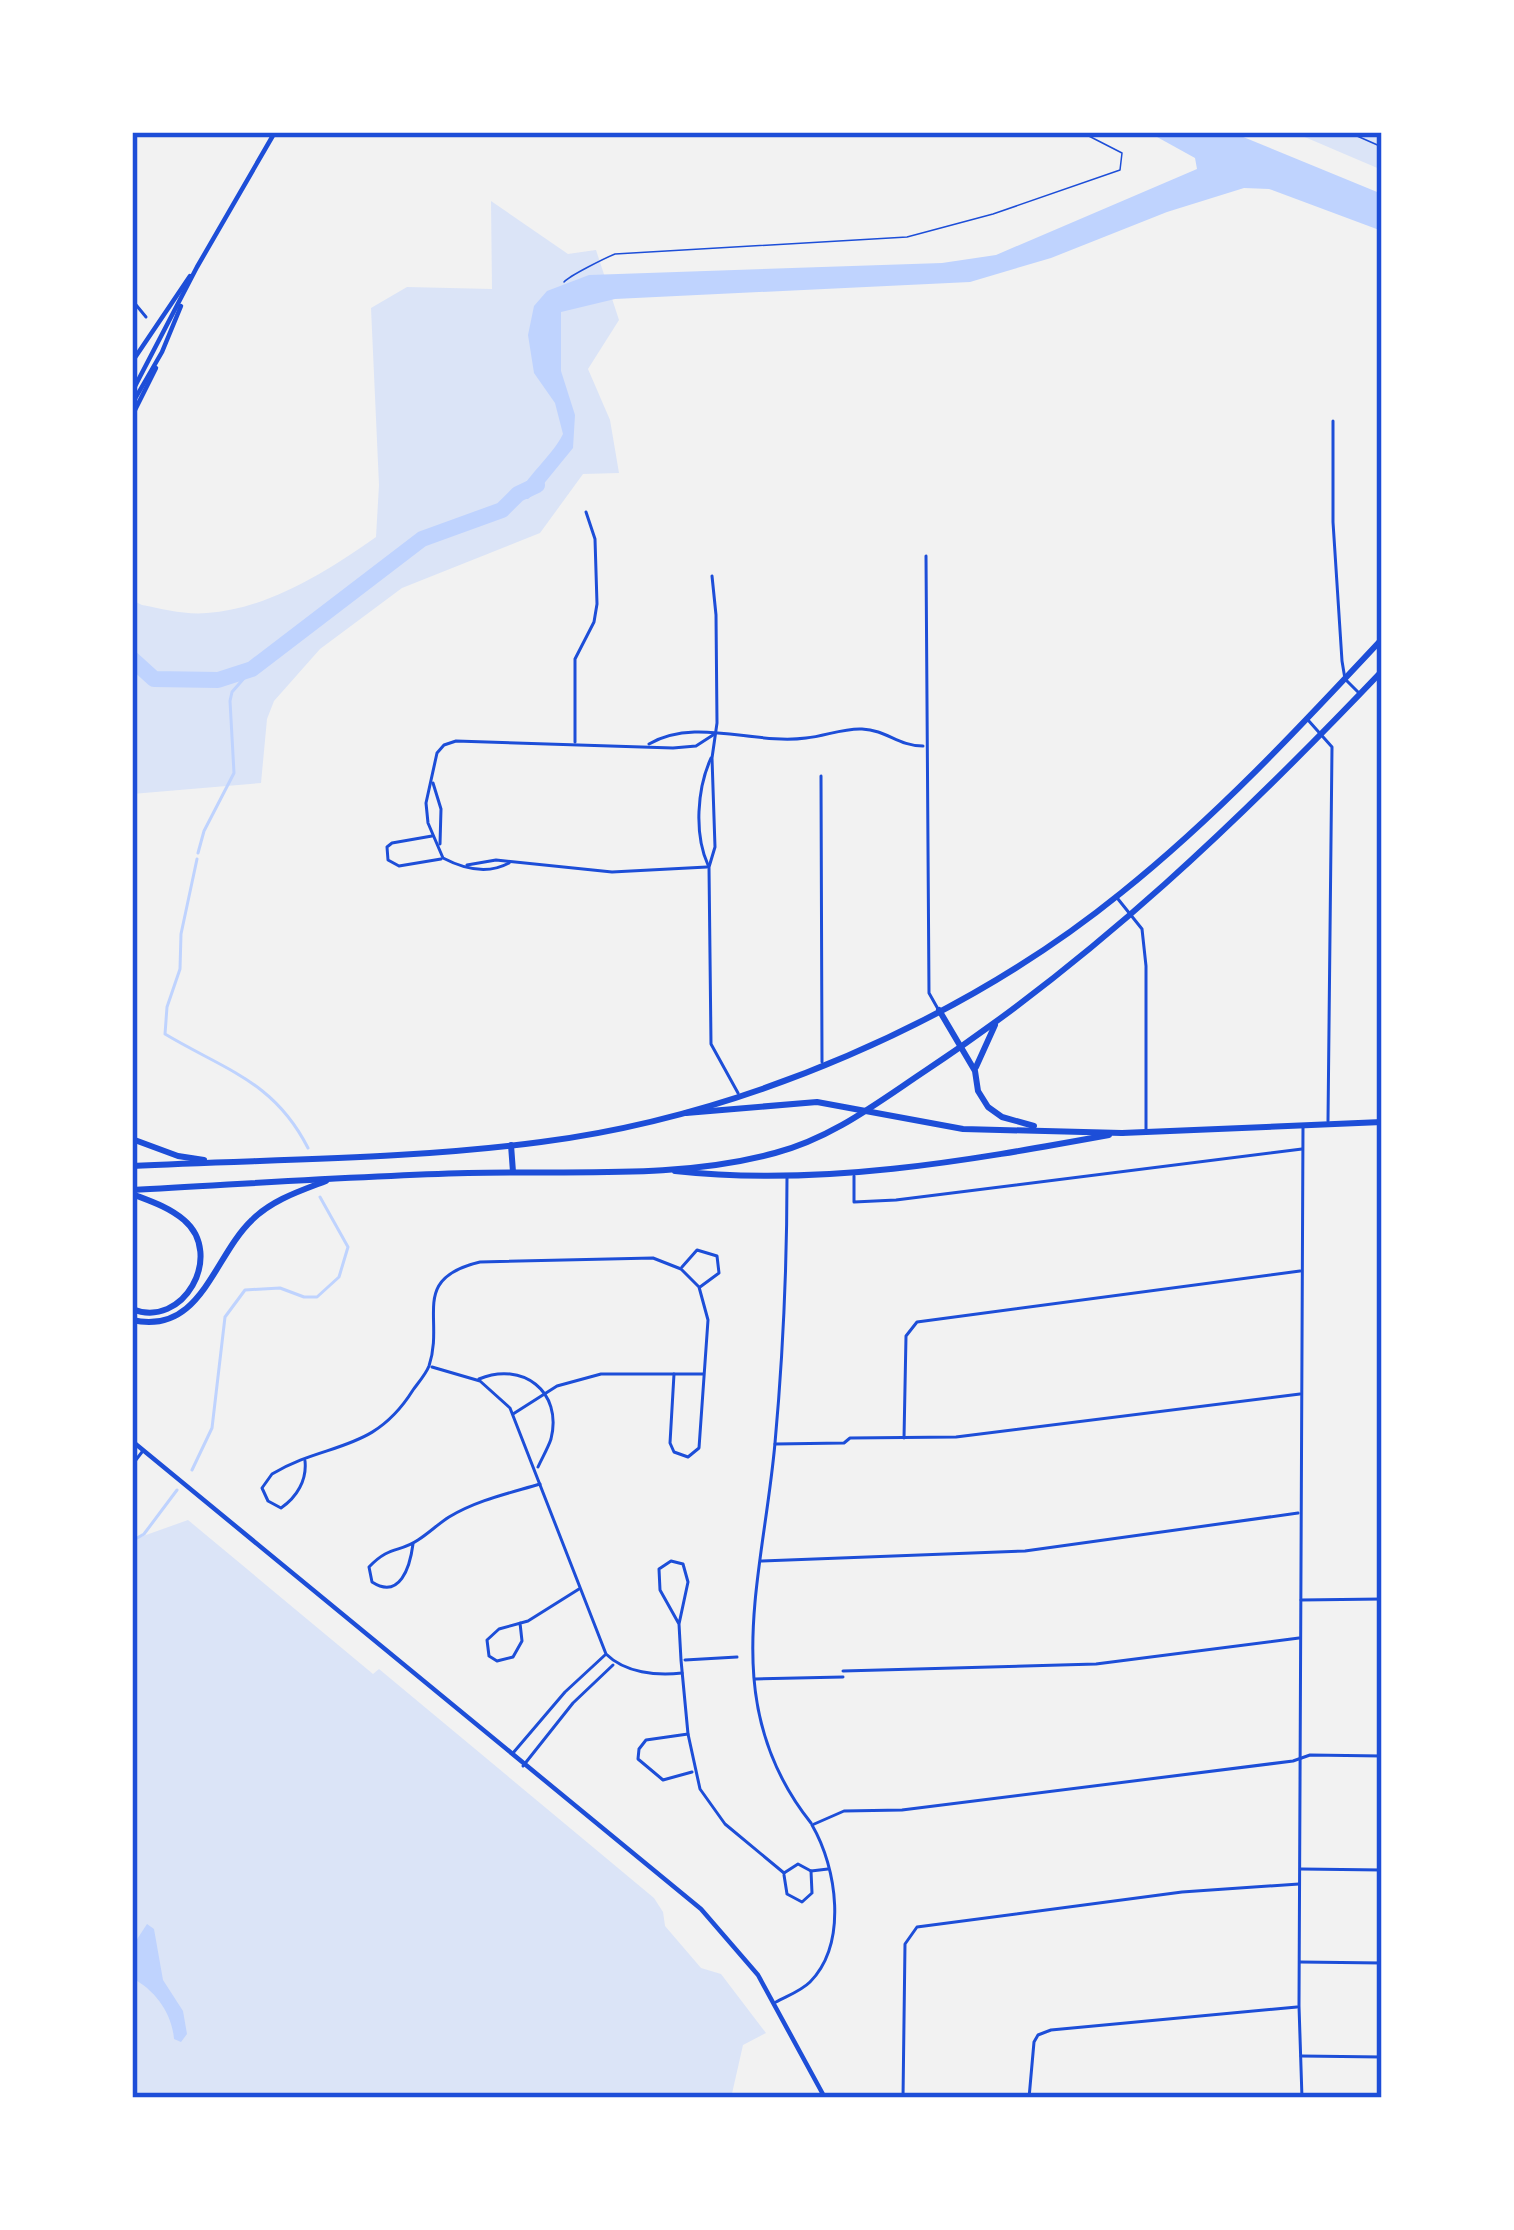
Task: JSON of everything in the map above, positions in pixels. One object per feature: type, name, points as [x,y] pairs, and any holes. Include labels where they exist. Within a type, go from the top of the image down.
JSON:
[{"type":"main road","points":[[132,1166],[385,1155],[575,1137],[677,1114],[822,1064],[991,982],[1117,897],[1190,836],[1382,639]]},
{"type":"main road","points":[[663,1169],[772,1154],[827,1135],[962,1047],[1132,916],[1215,841],[1382,671]]},
{"type":"main road","points":[[939,1010],[975,1071],[978,1091],[988,1107],[1002,1117],[1049,1130]]},
{"type":"main road","points":[[975,1071],[985,1040],[998,1021]]},
{"type":"main road","points":[[677,1114],[817,1102],[963,1129],[1122,1133]]},
{"type":"main road","points":[[132,1192],[513,1172],[854,1173],[943,1164],[1146,1130],[1382,1122]]},
{"type":"main road","points":[[132,1139],[178,1156],[219,1162]]},
{"type":"main road","points":[[511,1145],[513,1172]]},
{"type":"main road","points":[[385,1155],[386,1177]]},
{"type":"main road","points":[[132,1321],[168,1321],[184,1312],[252,1220],[286,1196],[332,1179]]},
{"type":"main road","points":[[132,1192],[186,1221],[199,1244],[200,1257],[196,1284],[188,1295],[166,1309],[141,1313],[132,1309]]},
{"type":"street","points":[[132,392],[196,267],[275,132]]},
{"type":"street","points":[[132,416],[196,267]]},
{"type":"street","points":[[132,362],[196,267]]},
{"type":"street","points":[[132,300],[146,317]]},
{"type":"street","points":[[132,404],[162,352]]},
{"type":"street","points":[[1333,421],[1333,522],[1345,679],[1360,694]]},
{"type":"street","points":[[574,743],[575,659],[598,604],[595,539],[586,512]]},
{"type":"street","points":[[926,556],[929,993],[939,1010]]},
{"type":"street","points":[[712,576],[717,723],[712,734],[715,847],[709,867],[711,1043],[739,1095]]},
{"type":"street","points":[[1306,718],[1332,747],[1328,1123]]},
{"type":"street","points":[[647,745],[671,732],[804,739],[857,728],[884,731],[901,746],[926,746]]},
{"type":"street","points":[[442,858],[426,813],[437,754],[444,745],[456,740],[696,746],[712,734]]},
{"type":"street","points":[[709,867],[701,850],[700,795],[712,758]]},
{"type":"street","points":[[821,776],[822,1064]]},
{"type":"street","points":[[433,782],[441,809],[439,846]]},
{"type":"street","points":[[433,836],[392,843],[387,847],[388,860],[399,866],[442,858],[490,870],[509,863]]},
{"type":"street","points":[[465,866],[484,860],[612,872],[709,867]]},
{"type":"street","points":[[1117,897],[1142,928],[1146,1130]]},
{"type":"street","points":[[1302,2098],[1303,1124]]},
{"type":"street","points":[[854,1173],[854,1202],[896,1200],[1304,1149]]},
{"type":"street","points":[[775,2003],[812,1980],[833,1932],[830,1869],[812,1825],[790,1795],[768,1746],[758,1719],[750,1656],[775,1444],[787,1175]]},
{"type":"street","points":[[681,1269],[697,1250],[717,1256],[719,1273],[699,1287]]},
{"type":"street","points":[[305,1461],[306,1472],[292,1500],[281,1508],[268,1501],[262,1488],[272,1474],[386,1426],[429,1366],[434,1294],[449,1273],[461,1267],[531,1258],[653,1258],[681,1269],[699,1287],[708,1320],[700,1448],[688,1457],[674,1452],[670,1443],[674,1374]]},
{"type":"street","points":[[904,1439],[906,1336],[917,1322],[1301,1270]]},
{"type":"street","points":[[429,1366],[477,1380],[513,1414],[606,1654],[615,1663],[646,1673],[682,1673]]},
{"type":"street","points":[[477,1380],[501,1370],[525,1376],[544,1394],[551,1415],[551,1438],[536,1470]]},
{"type":"street","points":[[513,1414],[556,1386],[601,1373],[705,1374]]},
{"type":"street","points":[[775,1444],[956,1437],[1302,1394]]},
{"type":"street","points":[[132,1441],[701,1909],[747,1960],[825,2098]]},
{"type":"street","points":[[132,1465],[144,1450]]},
{"type":"street","points":[[413,1544],[404,1578],[393,1587],[372,1582],[369,1567],[395,1546],[413,1544],[449,1517],[482,1502],[542,1484]]},
{"type":"street","points":[[761,1561],[1025,1551],[1300,1512]]},
{"type":"street","points":[[679,1624],[658,1581],[659,1569],[671,1561],[683,1564],[688,1575],[679,1624],[682,1673],[694,1772],[711,1810],[784,1873],[788,1894],[802,1901],[812,1893],[811,1871]]},
{"type":"street","points":[[520,1623],[522,1641],[513,1657],[497,1660],[489,1656],[487,1640],[499,1629],[520,1623],[580,1588]]},
{"type":"street","points":[[1301,1600],[1382,1599]]},
{"type":"street","points":[[752,1679],[1096,1664],[1300,1637]]},
{"type":"street","points":[[511,1756],[606,1654]]},
{"type":"street","points":[[681,1660],[736,1657]]},
{"type":"street","points":[[523,1766],[573,1703],[615,1663]]},
{"type":"street","points":[[688,1734],[646,1740],[638,1759],[663,1780],[694,1772]]},
{"type":"street","points":[[812,1825],[844,1811],[902,1810],[1310,1755],[1382,1756]]},
{"type":"street","points":[[784,1873],[799,1864],[811,1871],[830,1869]]},
{"type":"street","points":[[1301,1870],[1382,1870]]},
{"type":"street","points":[[903,2098],[905,1944],[917,1927],[1182,1892],[1301,1884]]},
{"type":"street","points":[[1300,1962],[1382,1963]]},
{"type":"street","points":[[1029,2098],[1034,2042],[1052,2030],[1299,2006]]},
{"type":"street","points":[[1301,2056],[1382,2057]]},
{"type":"path","points":[[564,282],[615,254],[863,241],[946,228],[1120,170],[1122,153],[1082,132]]},
{"type":"path","points":[[1348,132],[1382,147]]},
{"type":"shaded area","points":[[1293,132],[1382,132],[1382,170]]},
{"type":"shaded area","points":[[491,201],[568,254],[596,250],[619,320],[588,369],[610,420],[619,473],[583,474],[540,533],[402,588],[320,649],[274,701],[267,719],[261,783],[132,794],[132,600],[191,613],[230,610],[275,596],[318,575],[376,537],[379,485],[371,308],[407,287],[492,289]]},
{"type":"shaded area","points":[[188,1520],[373,1674],[379,1669],[654,1898],[665,1926],[701,1968],[721,1974],[766,2033],[743,2045],[731,2098],[132,2098],[132,1540]]},
{"type":"water","points":[[1148,132],[1231,132],[1382,194],[1382,231],[1269,189],[1244,188],[970,282],[615,299],[561,312],[561,371],[575,415],[573,448],[528,499],[517,499],[563,434],[555,403],[534,373],[528,335],[534,306],[547,291],[589,275],[942,263],[996,255],[1197,169],[1195,158]]},
{"type":"water","points":[[147,1924],[154,1929],[163,1980],[183,2011],[187,2034],[181,2042],[174,2039],[161,2003],[132,1978],[132,1947]]},
{"type":"waterway","points":[[132,659],[154,679],[218,680],[252,669],[422,539],[502,510],[518,494],[537,485]]},
{"type":"waterway","points":[[198,853],[234,773],[232,692],[252,669]]},
{"type":"waterway","points":[[197,859],[165,1034],[264,1092],[295,1125],[308,1148]]},
{"type":"waterway","points":[[192,1470],[212,1428],[225,1317],[245,1290],[280,1288],[317,1297],[339,1277],[348,1247],[320,1197]]},
{"type":"waterway","points":[[132,1541],[144,1534],[177,1490]]}]
